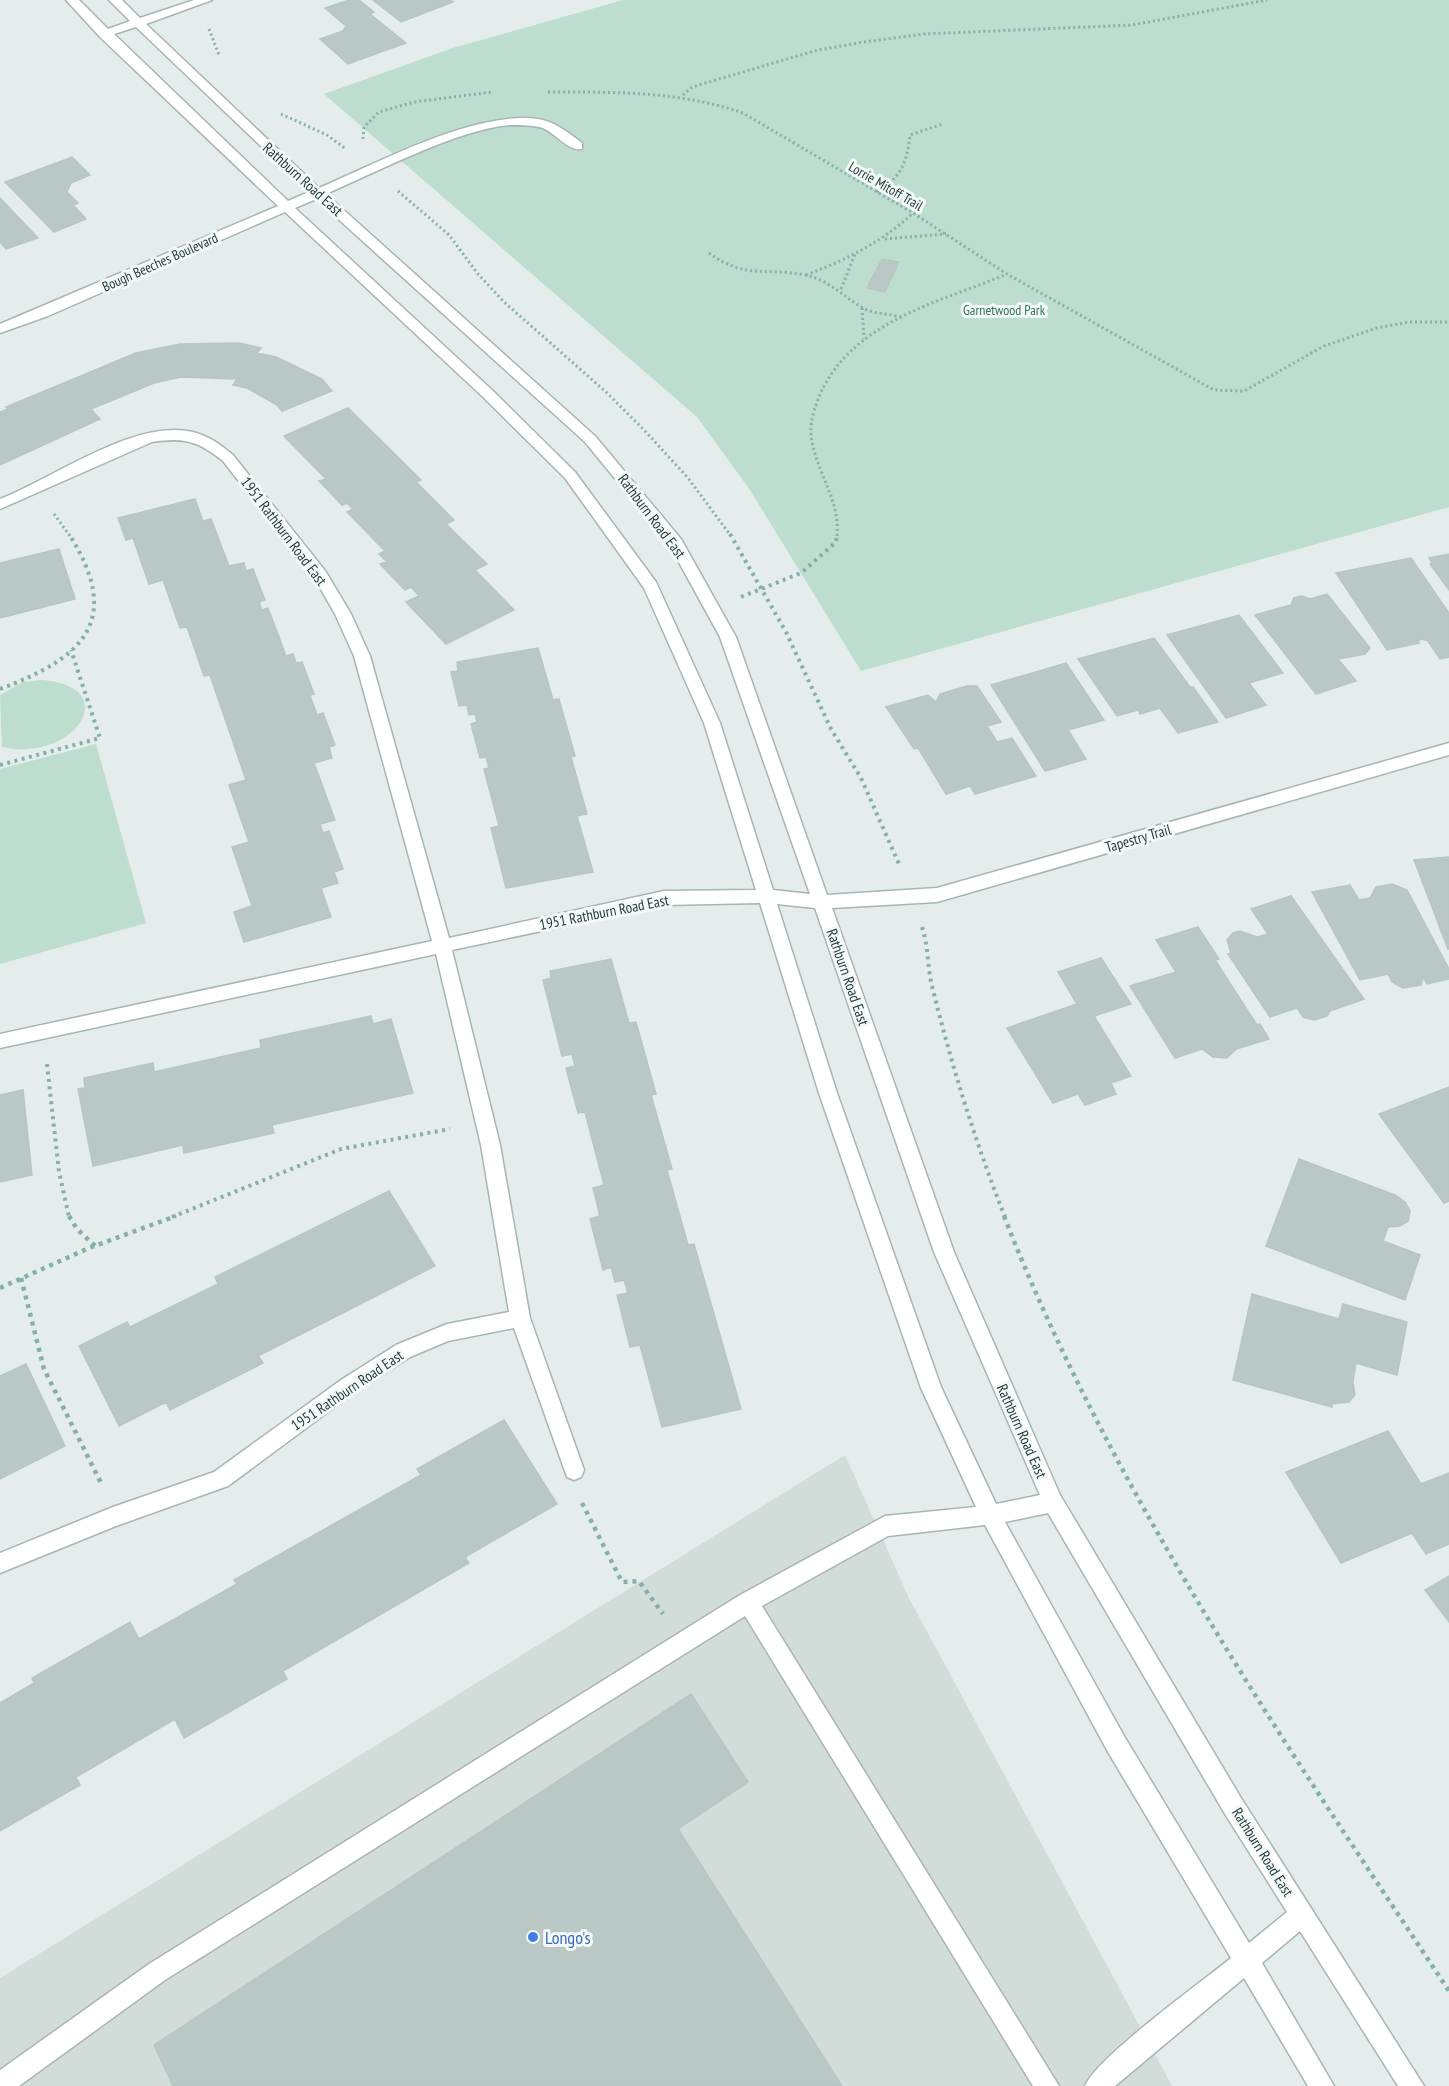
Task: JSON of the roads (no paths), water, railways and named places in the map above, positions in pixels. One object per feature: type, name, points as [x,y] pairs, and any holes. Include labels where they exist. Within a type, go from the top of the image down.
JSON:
[{"type":"street","name":"Rathburn Road East","points":[[72,0],[104,34],[488,394],[570,475],[651,586],[690,668],[712,723],[828,1093],[931,1388],[990,1515],[1116,1744],[1249,1961],[1322,2086]]},
{"type":"street","name":"Rathburn Road East","points":[[115,0],[319,193],[590,439],[628,482],[676,543],[712,606],[741,670],[944,1252],[1053,1502],[1233,1806],[1412,2086]]},
{"type":"street","points":[[104,34],[206,0]]},
{"type":"street","name":"Bough Beeches Boulevard","points":[[0,329],[43,313],[415,151],[500,124],[521,122],[541,124],[558,131],[578,146]]},
{"type":"street","name":"1951 Rathburn Road East","points":[[0,504],[33,492],[133,442],[165,435],[196,438],[220,449],[321,576],[362,656],[443,946],[485,1122],[506,1224],[520,1318],[447,1333],[403,1351],[348,1386],[221,1479],[113,1517],[0,1563]]},
{"type":"street","name":"Tapestry Trail","points":[[767,896],[822,902],[920,898],[937,895],[1449,749]]},
{"type":"street","name":"1951 Rathburn Road East","points":[[0,1041],[664,898],[767,896]]},
{"type":"street","points":[[520,1318],[574,1470]]},
{"type":"street","points":[[0,2085],[157,1972],[748,1602],[885,1527],[990,1515],[1053,1502]]},
{"type":"street","points":[[748,1602],[1047,2086]]},
{"type":"street","points":[[1097,2086],[1180,2013],[1249,1961],[1302,1914]]},
{"type":"place","name":"Longo's","points":[[533,1937]]},
{"type":"park label","name":"Garnetwood Park","points":[[1004,310]]}]
